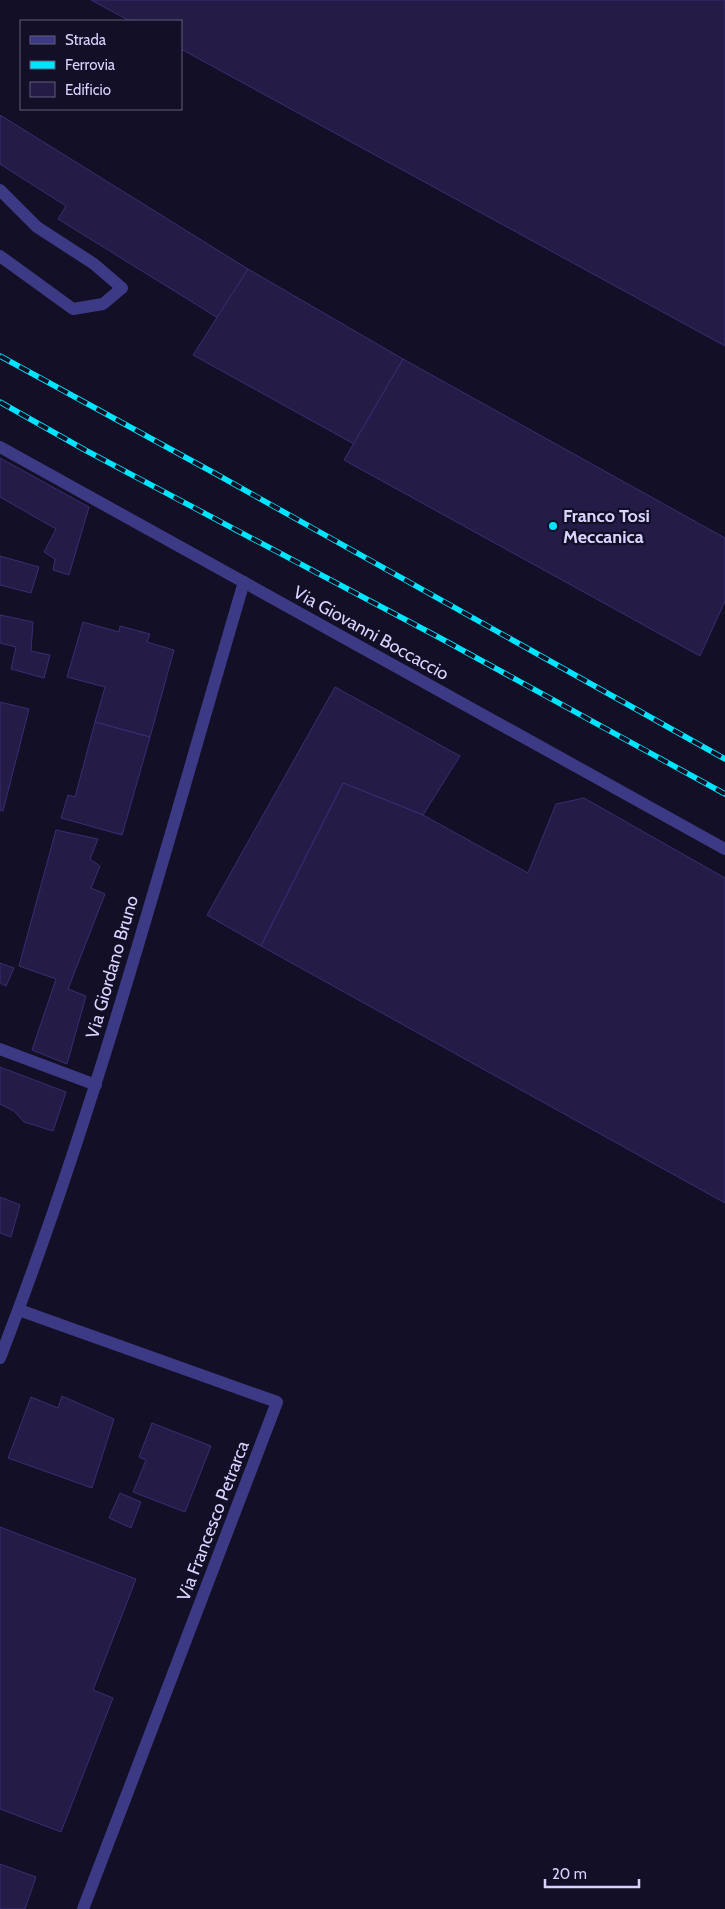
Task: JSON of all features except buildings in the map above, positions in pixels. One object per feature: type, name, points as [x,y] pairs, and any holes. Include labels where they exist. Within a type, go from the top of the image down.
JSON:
[{"type":"street","points":[[0,190],[37,227],[94,264],[122,288],[103,304],[74,309],[0,256]]},
{"type":"street","name":"Via Giovanni Boccaccio","points":[[0,448],[725,850]]},
{"type":"street","name":"Via Giordano Bruno","points":[[0,1358],[96,1085],[244,582]]},
{"type":"street","points":[[0,1049],[96,1085]]},
{"type":"street","name":"Via Francesco Petrarca","points":[[18,1310],[277,1402],[83,1909]]},
{"type":"railway","points":[[0,356],[216,474],[725,759]]},
{"type":"railway","points":[[0,402],[85,450],[442,639],[725,794]]},
{"type":"place","name":"Franco Tosi Meccanica","points":[[553,526]]}]
